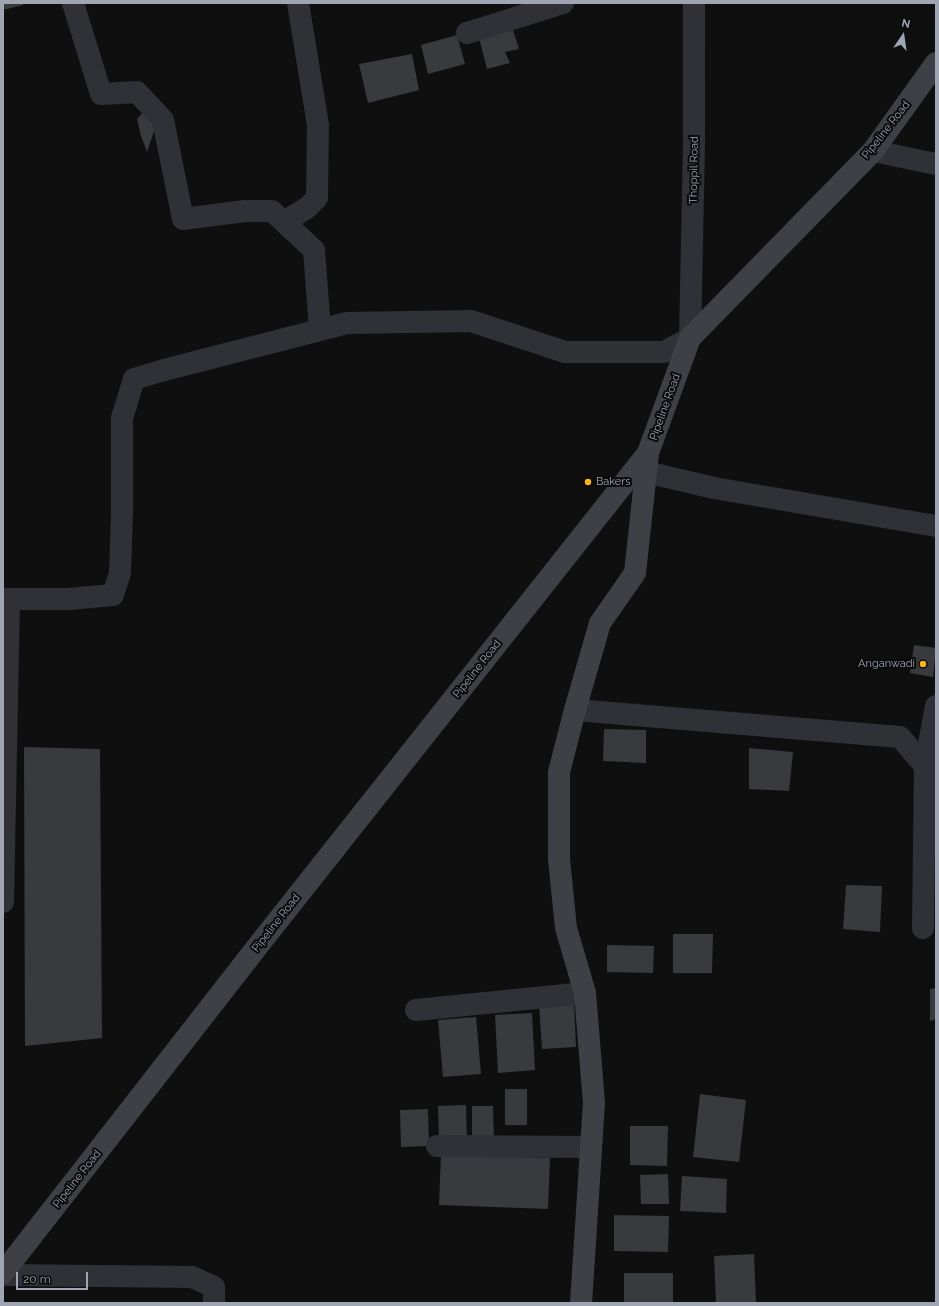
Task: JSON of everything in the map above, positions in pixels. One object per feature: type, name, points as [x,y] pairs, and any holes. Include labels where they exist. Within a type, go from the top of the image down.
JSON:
[{"type":"street","points":[[73,3],[101,94],[137,92],[163,120],[183,219],[245,211],[272,211],[314,250],[320,330]]},
{"type":"street","points":[[284,222],[307,208],[317,198],[318,192],[318,125],[298,3]]},
{"type":"street","points":[[467,33],[563,3]]},
{"type":"street","name":"Thoppil Road","points":[[690,338],[694,145],[694,3]]},
{"type":"street","name":"Pipeline Road","points":[[3,1274],[257,947],[647,462],[690,338],[872,151],[936,63]]},
{"type":"street","points":[[872,151],[936,164]]},
{"type":"street","points":[[3,902],[6,599],[69,599],[113,595],[120,573],[122,512],[122,418],[134,379],[348,323],[471,321],[565,352],[664,352],[690,338]]},
{"type":"street","points":[[582,1303],[594,1103],[585,994],[566,928],[559,859],[559,772],[574,710],[600,623],[635,573],[647,462],[714,488],[936,526]]},
{"type":"street","points":[[923,928],[925,766],[936,706]]},
{"type":"street","points":[[574,710],[900,737],[925,766]]},
{"type":"street","points":[[416,1010],[585,994]]},
{"type":"street","points":[[437,1146],[591,1147]]},
{"type":"street","points":[[3,1274],[192,1277],[214,1287],[214,1303]]},
{"type":"building","points":[[3,3],[23,3],[23,5],[3,10]]},
{"type":"building","points":[[513,30],[519,49],[505,52],[510,63],[487,69],[479,38]]},
{"type":"building","points":[[457,35],[465,64],[428,74],[421,45]]},
{"type":"building","points":[[412,54],[419,90],[368,103],[359,64]]},
{"type":"building","points":[[144,111],[155,128],[147,152],[137,119]]},
{"type":"building","name":"Anganwadi","points":[[914,645],[936,648],[933,677],[910,673]]},
{"type":"building","points":[[604,729],[646,730],[646,763],[603,761]]},
{"type":"building","points":[[24,747],[100,749],[102,1038],[25,1046]]},
{"type":"building","points":[[749,748],[793,752],[789,791],[749,789]]},
{"type":"building","points":[[846,885],[882,886],[880,932],[843,929]]},
{"type":"building","points":[[673,934],[713,934],[712,973],[673,973]]},
{"type":"building","points":[[607,945],[654,946],[653,973],[607,972]]},
{"type":"building","points":[[936,988],[936,1019],[930,1021],[930,989]]},
{"type":"building","points":[[574,1002],[576,1047],[542,1049],[539,1004]]},
{"type":"building","points":[[532,1013],[535,1070],[498,1073],[495,1015]]},
{"type":"building","points":[[476,1017],[481,1074],[443,1077],[438,1020]]},
{"type":"building","points":[[505,1089],[527,1089],[527,1125],[505,1125]]},
{"type":"building","points":[[700,1094],[746,1100],[739,1162],[693,1157]]},
{"type":"building","points":[[466,1105],[467,1142],[439,1142],[438,1106]]},
{"type":"building","points":[[472,1106],[493,1106],[494,1142],[472,1142]]},
{"type":"building","points":[[428,1109],[429,1146],[401,1147],[400,1110]]},
{"type":"building","points":[[630,1126],[668,1126],[667,1166],[630,1165]]},
{"type":"building","points":[[441,1154],[550,1158],[548,1209],[439,1205]]},
{"type":"building","points":[[668,1174],[669,1204],[641,1204],[640,1175]]},
{"type":"building","points":[[682,1176],[727,1179],[726,1213],[680,1211]]},
{"type":"building","points":[[614,1215],[669,1216],[668,1252],[614,1251]]},
{"type":"building","points":[[754,1254],[756,1303],[716,1303],[714,1256]]},
{"type":"building","points":[[624,1273],[673,1273],[673,1302],[624,1302]]},
{"type":"place","name":"Bakers","points":[[588,482]]},
{"type":"place","name":"Anganwadi","points":[[923,664]]}]
